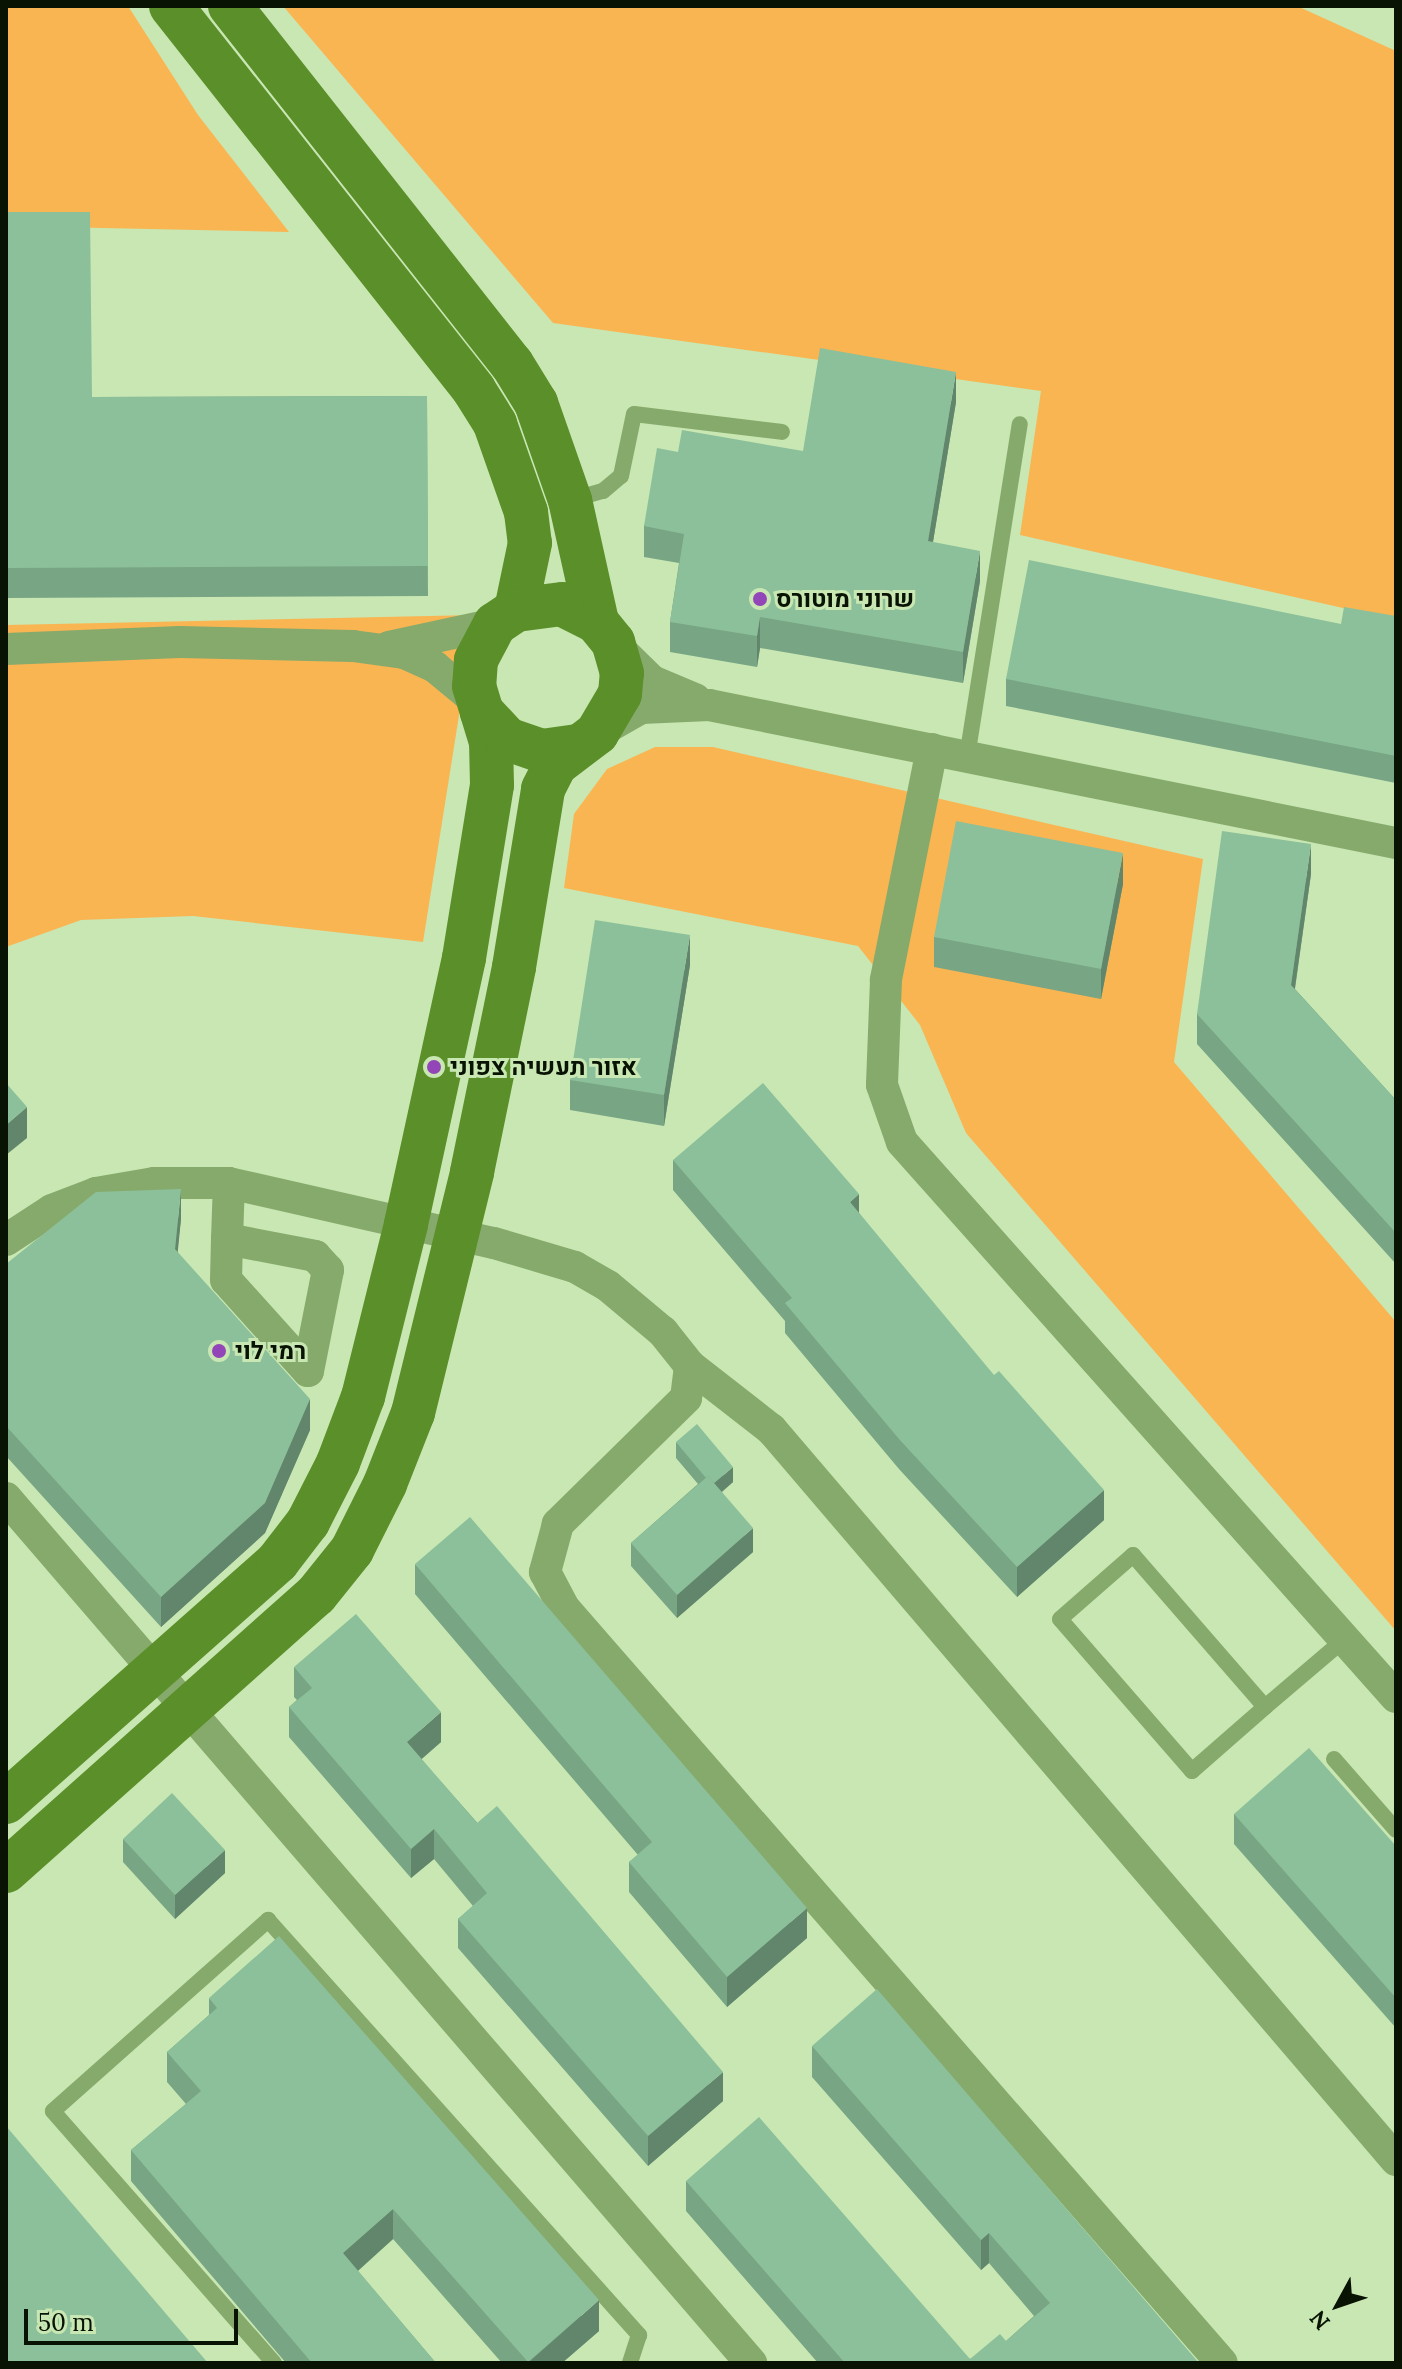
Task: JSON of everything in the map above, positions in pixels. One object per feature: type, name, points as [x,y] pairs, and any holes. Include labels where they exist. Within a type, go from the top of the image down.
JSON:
[{"type":"street","points":[[6,1802],[256,1582],[308,1522],[363,1397],[406,1224],[464,958],[492,785],[491,742],[474,686],[476,660],[506,617],[530,543],[526,512],[495,424],[474,390],[171,6]]},
{"type":"street","points":[[6,649],[227,641],[404,653],[435,667],[481,708],[495,729],[519,743],[542,751],[586,739],[620,694],[622,673],[605,632],[570,500],[536,403],[512,364],[230,6]]},
{"type":"street","points":[[374,649],[562,604],[605,632],[652,681],[709,705],[1396,843]]},
{"type":"street","points":[[6,1871],[190,1711],[307,1604],[352,1550],[385,1484],[413,1413],[457,1234],[514,967],[543,789],[555,765],[586,739],[641,708],[709,705]]},
{"type":"street","points":[[932,749],[886,980],[882,1085],[902,1142],[1396,1697]]},
{"type":"street","points":[[6,1240],[52,1210],[96,1193],[154,1183],[229,1183],[457,1234],[575,1267],[608,1286],[663,1332],[690,1366],[771,1429],[1396,2160]]},
{"type":"street","points":[[227,1239],[229,1183]]},
{"type":"street","points":[[690,1366],[680,1405],[558,1524],[548,1547],[545,1572],[564,1608],[1222,2363]]},
{"type":"street","points":[[6,1498],[751,2363]]},
{"type":"lane","points":[[570,500],[603,491],[621,476],[634,414],[782,432]]},
{"type":"lane","points":[[967,757],[1020,424]]},
{"type":"lane","points":[[1265,1707],[1133,1555],[1060,1619],[1192,1771],[1345,1639]]},
{"type":"lane","points":[[1334,1759],[1394,1825]]},
{"type":"lane","points":[[274,2363],[53,2111],[268,1920],[639,2335],[630,2363]]},
{"type":"shaded area","points":[[6,6],[128,6],[198,115],[289,232],[6,226]]},
{"type":"shaded area","points":[[283,6],[1297,6],[1396,51],[1396,620],[1020,535],[1041,391],[553,323]]},
{"type":"shaded area","points":[[475,615],[423,942],[193,916],[81,920],[6,947],[6,625]]},
{"type":"shaded area","points":[[655,747],[713,747],[1203,859],[1174,1062],[1396,1322],[1396,1631],[966,1133],[920,1025],[858,946],[564,888],[574,814],[607,769]]},
{"type":"building","points":[[6,212],[90,212],[92,397],[427,396],[428,566],[6,568]]},
{"type":"building","points":[[820,348],[956,372],[928,541],[980,551],[963,652],[760,617],[757,636],[670,622],[684,534],[644,526],[657,448],[678,452],[682,430],[803,451]]},
{"type":"building","points":[[1029,560],[1341,624],[1344,607],[1396,616],[1396,756],[1006,679]]},
{"type":"building","points":[[956,821],[1123,853],[1101,969],[934,937]]},
{"type":"building","points":[[1222,831],[1311,844],[1291,985],[1396,1100],[1396,1233],[1197,1014]]},
{"type":"building","points":[[595,920],[690,935],[664,1095],[570,1080]]},
{"type":"building","points":[[6,1083],[27,1107],[6,1125]]},
{"type":"building","points":[[763,1083],[859,1194],[850,1202],[994,1375],[999,1371],[1104,1490],[1017,1567],[899,1439],[785,1303],[792,1298],[673,1160]]},
{"type":"building","points":[[181,1189],[175,1249],[310,1399],[265,1503],[161,1597],[6,1426],[6,1264],[96,1192]]},
{"type":"building","points":[[697,1424],[733,1467],[714,1483],[708,1476],[706,1478],[676,1442]]},
{"type":"building","points":[[708,1476],[753,1528],[677,1595],[631,1543]]},
{"type":"building","points":[[470,1517],[807,1908],[727,1977],[629,1862],[652,1842],[415,1564]]},
{"type":"building","points":[[356,1614],[441,1712],[407,1742],[477,1823],[497,1806],[723,2072],[648,2136],[458,1919],[487,1893],[434,1829],[411,1849],[289,1707],[312,1688],[294,1667]]},
{"type":"building","points":[[1309,1748],[1396,1846],[1396,1998],[1234,1814]]},
{"type":"building","points":[[172,1793],[225,1850],[175,1895],[123,1839]]},
{"type":"building","points":[[279,1936],[599,2300],[528,2362],[393,2209],[343,2253],[436,2363],[312,2363],[131,2150],[201,2091],[167,2052],[217,2008],[209,1998]]},
{"type":"building","points":[[877,1989],[1199,2363],[845,2363],[686,2181],[759,2117],[970,2359],[1000,2334],[1006,2341],[1050,2303],[989,2233],[981,2240],[812,2046]]},
{"type":"building","points":[[6,2126],[208,2363],[6,2363]]},
{"type":"place","name":"שרוני מוטורס","points":[[760,599]]},
{"type":"place","name":"אזור תעשיה צפוני","points":[[434,1067]]},
{"type":"place","name":"רמי לוי","points":[[219,1351]]}]
